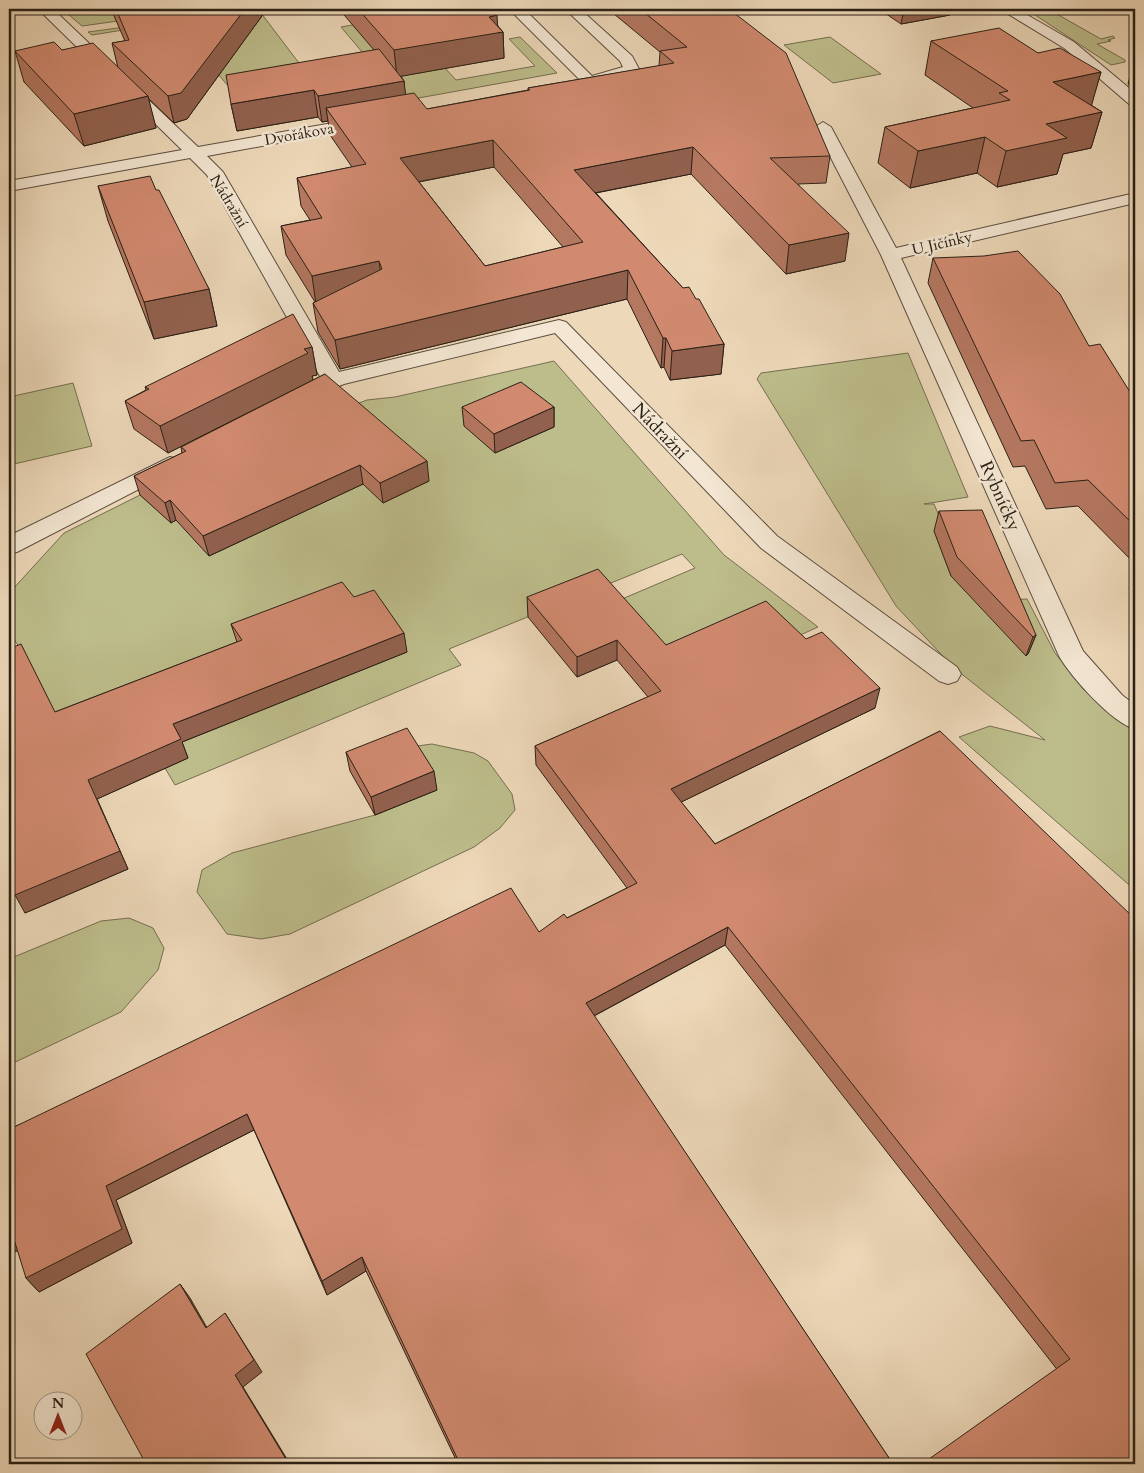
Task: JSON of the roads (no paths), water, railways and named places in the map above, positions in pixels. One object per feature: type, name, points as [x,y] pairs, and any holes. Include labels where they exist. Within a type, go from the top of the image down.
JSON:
[{"type":"street","name":"Nádražní","points":[[45,9],[214,172],[333,380]]},
{"type":"street","points":[[516,9],[582,83],[624,73],[631,69],[627,59],[572,9]]},
{"type":"street","points":[[1007,9],[1068,45],[1135,101]]},
{"type":"street","name":"Dvořákova","points":[[9,186],[382,119]]},
{"type":"street","name":"U Jičínky","points":[[823,127],[890,255],[1135,198]]},
{"type":"street","name":"Rybníčky","points":[[890,255],[1072,656],[1113,702],[1135,719]]},
{"type":"street","name":"Nádražní","points":[[281,407],[333,380],[558,326],[769,542],[948,674]]},
{"type":"street","points":[[9,546],[185,456]]}]
